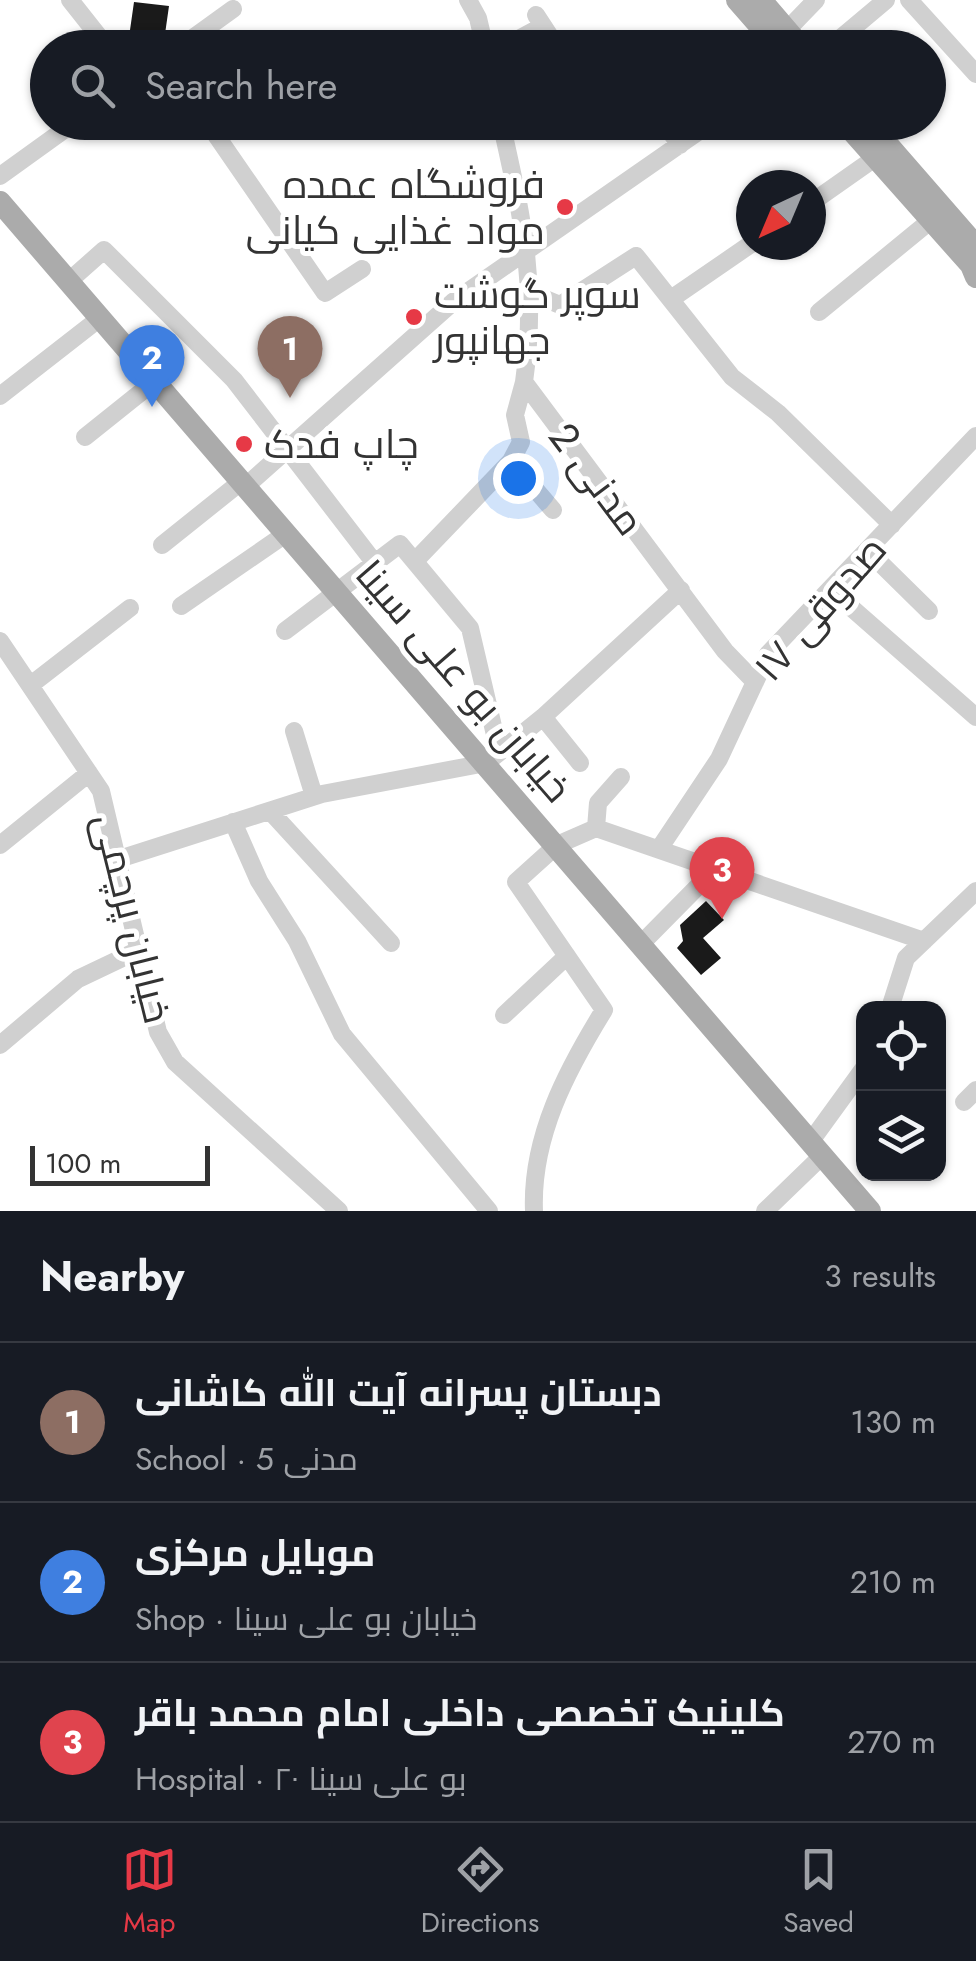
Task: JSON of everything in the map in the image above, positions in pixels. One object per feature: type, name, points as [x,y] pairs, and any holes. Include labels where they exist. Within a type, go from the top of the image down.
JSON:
[{"type":"main road","points":[[737,0],[774,30]]},
{"type":"main road","points":[[761,0],[781,30]]},
{"type":"main road","points":[[859,140],[975,264]]},
{"type":"main road","points":[[882,140],[975,264]]},
{"type":"main road","name":"خیابان بو علی سینا","points":[[0,202],[337,591],[492,757],[557,845],[870,1211]]},
{"type":"street","points":[[70,0],[94,30]]},
{"type":"street","points":[[468,0],[481,30]]},
{"type":"street","points":[[797,30],[816,0]]},
{"type":"street","points":[[909,0],[936,30]]},
{"type":"street","points":[[849,30],[880,2]]},
{"type":"street","points":[[204,30],[233,9]]},
{"type":"street","points":[[538,30],[544,27]]},
{"type":"street","points":[[946,41],[976,74]]},
{"type":"street","points":[[0,176],[50,140]]},
{"type":"street","points":[[219,140],[324,294],[362,268]]},
{"type":"street","name":"مدنی 2","points":[[505,140],[529,249],[531,292],[524,382],[724,651],[754,680]]},
{"type":"street","points":[[677,140],[680,144]]},
{"type":"street","points":[[162,544],[287,450],[453,302],[686,140]]},
{"type":"street","points":[[826,192],[874,158]]},
{"type":"street","points":[[818,312],[930,220]]},
{"type":"street","points":[[69,281],[104,250],[234,380],[374,562]]},
{"type":"street","points":[[671,299],[736,254]]},
{"type":"street","points":[[531,292],[560,305],[636,256],[732,377],[778,413],[892,525]]},
{"type":"street","points":[[0,396],[100,318]]},
{"type":"street","points":[[85,437],[155,381]]},
{"type":"street","points":[[416,560],[511,461],[521,442],[515,415],[524,382]]},
{"type":"street","name":"صدوقی ۱۷","points":[[659,849],[720,759],[768,654],[976,436]]},
{"type":"street","points":[[511,461],[554,510]]},
{"type":"street","points":[[181,606],[286,533]]},
{"type":"street","points":[[285,631],[400,544],[470,628],[492,757]]},
{"type":"street","points":[[867,550],[928,611]]},
{"type":"street","points":[[830,589],[976,717]]},
{"type":"street","points":[[119,860],[314,796],[492,757],[543,718],[681,590]]},
{"type":"street","points":[[32,684],[130,608]]},
{"type":"street","name":"خیابان پرچمی","points":[[0,641],[100,791],[158,1032],[175,1062],[338,1211]]},
{"type":"street","points":[[543,718],[580,763]]},
{"type":"street","points":[[294,731],[314,796]]},
{"type":"street","points":[[0,845],[89,773]]},
{"type":"street","points":[[596,828],[598,803],[620,776]]},
{"type":"street","points":[[270,810],[391,943]]},
{"type":"street","points":[[234,822],[259,881],[297,941],[342,1034],[489,1211]]},
{"type":"street","points":[[534,1211],[544,1132],[568,1068],[604,1010],[516,882],[557,845],[596,828],[924,941]]},
{"type":"street","points":[[642,944],[716,869]]},
{"type":"street","points":[[892,1001],[906,958],[975,894]]},
{"type":"street","points":[[0,1045],[78,980],[141,949]]},
{"type":"street","points":[[504,1015],[566,956]]},
{"type":"street","points":[[765,1211],[817,1148],[856,1082]]},
{"type":"building","points":[[134,2],[169,6],[166,30],[130,30]]},
{"type":"building","points":[[706,901],[724,920],[703,938],[721,958],[701,975],[677,948],[683,941],[680,925]]},
{"type":"place","name":"فروشگاه عمده مواد غذایی کیانی","points":[[565,207]]},
{"type":"place","name":"سوپر گوشت جهانپور","points":[[414,317]]},
{"type":"place","name":"دبستان پسرانه آیت الله کاشانی","points":[[290,398]]},
{"type":"place","name":"موبایل مرکزی","points":[[152,407]]},
{"type":"place","name":"چاپ فدک","points":[[244,444]]},
{"type":"place","name":"کلینیک تخصصی داخلی امام محمد باقر","points":[[722,919]]}]
